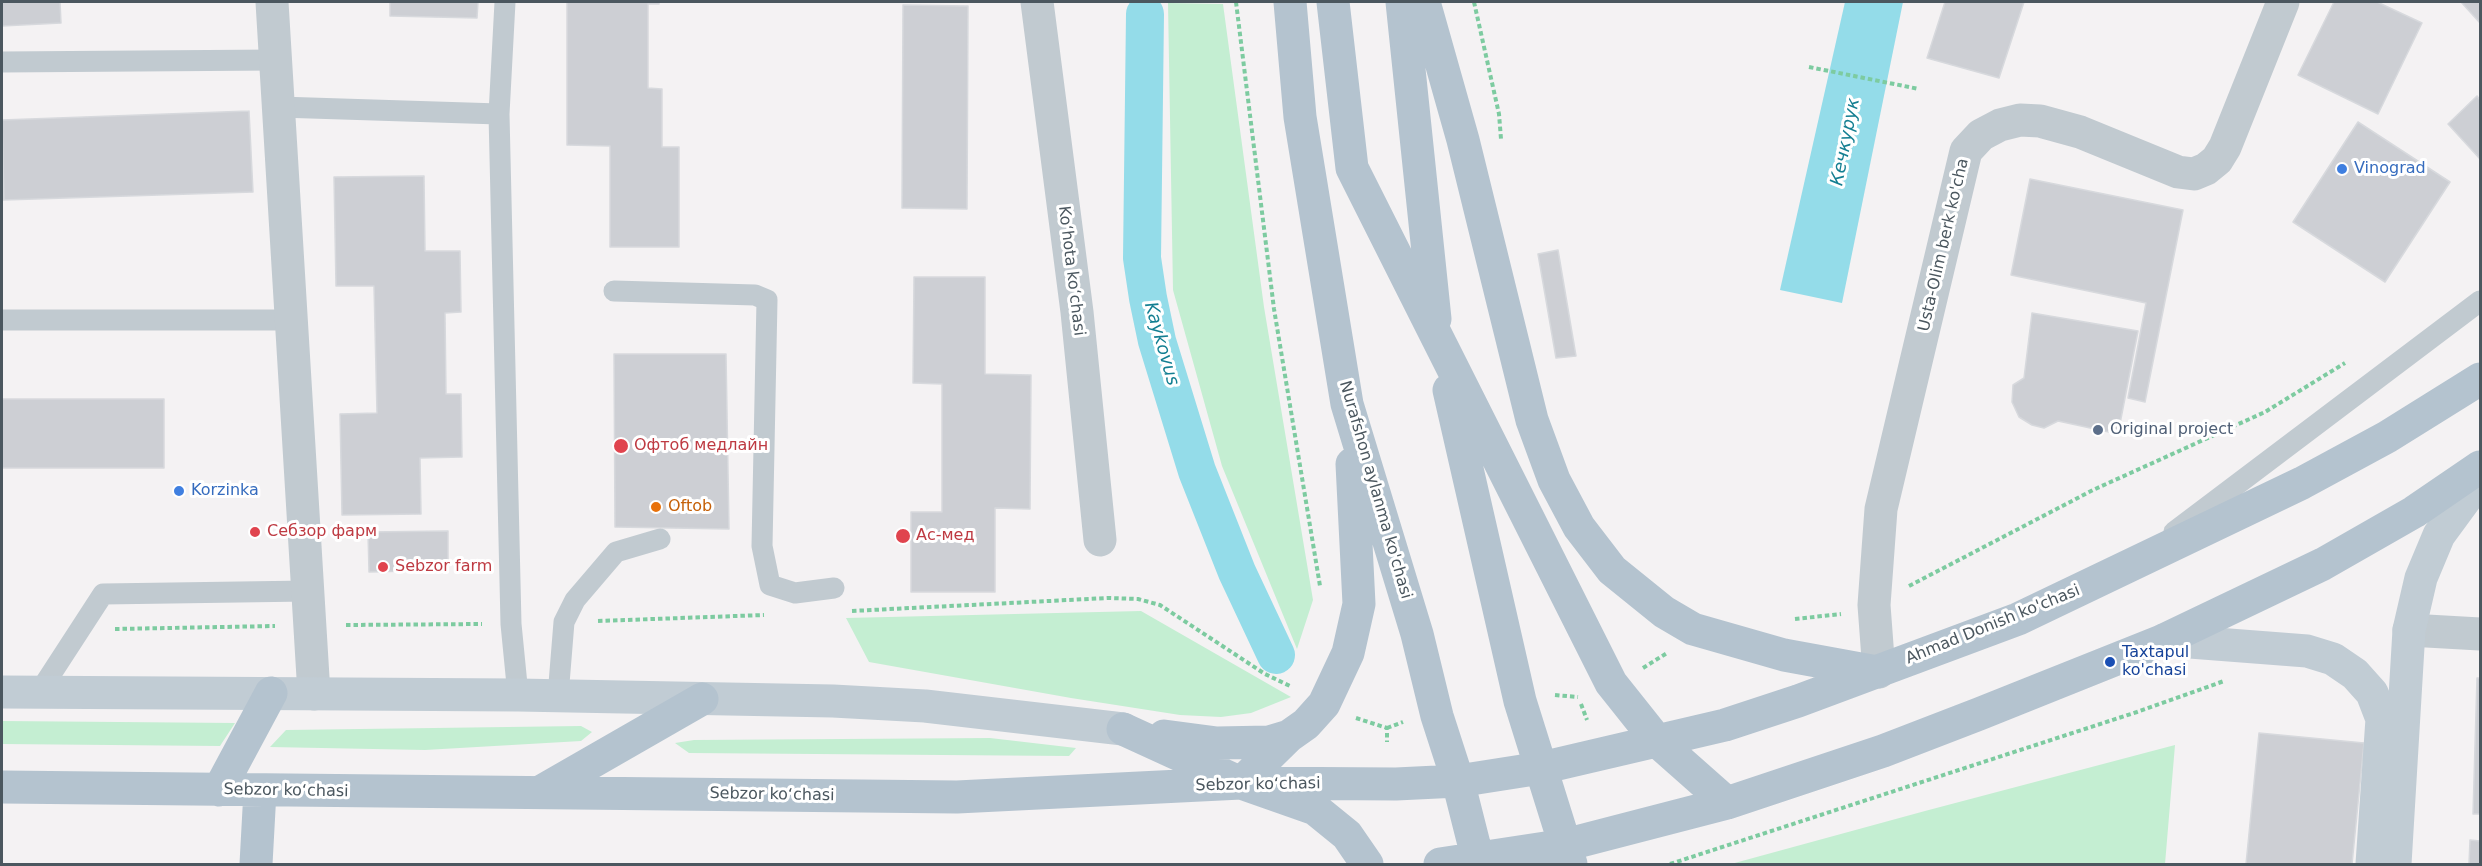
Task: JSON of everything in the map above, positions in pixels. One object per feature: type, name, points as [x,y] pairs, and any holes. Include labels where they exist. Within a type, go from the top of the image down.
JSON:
[{"type":"main road","name":"Nurafshon aylanma ko'chasi","points":[[1290,2],[1300,117],[1347,404],[1417,634],[1437,716],[1458,781],[1479,862]]},
{"type":"main road","points":[[1333,2],[1352,168],[1611,683],[1658,742],[1727,803]]},
{"type":"main road","points":[[1402,2],[1438,342],[1520,701],[1568,855]]},
{"type":"main road","points":[[1424,2],[1463,140],[1532,420],[1554,480],[1579,527],[1612,570],[1664,612],[1693,629],[1784,655],[1879,672]]},
{"type":"main road","name":"Ahmad Donish ko'chasi","points":[[1541,768],[1725,725],[1879,672],[2018,619],[2312,478],[2387,437],[2481,379]]},
{"type":"main road","points":[[1241,783],[1289,736],[1306,724],[1323,704],[1348,653],[1357,621],[1358,546],[1347,404]]},
{"type":"main road","points":[[1440,864],[1568,855],[1883,751],[2164,640],[2323,564],[2414,512],[2481,467]]},
{"type":"main road","points":[[219,790],[271,693]]},
{"type":"main road","points":[[539,793],[702,699]]},
{"type":"main road","points":[[1124,729],[1182,740],[1217,743],[1269,742],[1289,736]]},
{"type":"main road","points":[[1124,729],[1241,783],[1315,809],[1347,835],[1368,864]]},
{"type":"main road","name":"Sebzor ko‘chasi","points":[[2,787],[957,797],[1241,783],[1396,784],[1458,781],[1541,768]]},
{"type":"main road","points":[[256,864],[260,791]]},
{"type":"street","points":[[272,2],[314,693]]},
{"type":"street","name":"Koʻhota koʻchasi","points":[[1037,2],[1077,312],[1100,540]]},
{"type":"street","name":"Usta-Olim berk ko'cha","points":[[1879,672],[1874,605],[1881,509],[1966,151],[1981,135],[2000,125],[2019,120],[2040,121],[2080,132],[2178,172],[2194,174],[2206,169],[2217,160],[2225,147],[2283,2]]},
{"type":"street","points":[[2395,864],[2409,630],[2421,578],[2439,535],[2481,479]]},
{"type":"street","points":[[2409,630],[2481,634]]},
{"type":"street","points":[[2164,640],[2307,651],[2333,659],[2355,674],[2372,693],[2382,719],[2372,864]]},
{"type":"street","points":[[2,692],[518,695],[833,701],[925,706],[1124,729]]},
{"type":"lane","points":[[505,2],[499,114],[511,624],[518,695]]},
{"type":"lane","points":[[2,62],[276,60]]},
{"type":"lane","points":[[279,107],[499,114]]},
{"type":"lane","points":[[614,291],[755,295],[766,300],[762,546],[770,585],[795,593],[834,588]]},
{"type":"lane","points":[[2131,564],[2481,301]]},
{"type":"lane","points":[[2,320],[292,320]]},
{"type":"lane","points":[[558,696],[564,622],[575,600],[616,552],[660,539]]},
{"type":"lane","points":[[40,691],[102,594],[308,591]]},
{"type":"path","points":[[1236,2],[1274,309],[1322,592]]},
{"type":"path","points":[[1474,2],[1499,114],[1502,150]]},
{"type":"path","points":[[1809,67],[1920,89]]},
{"type":"path","points":[[1786,620],[1834,616],[1874,605],[2093,490],[2265,412],[2355,357]]},
{"type":"path","points":[[1108,598],[1138,600],[1160,605],[1265,674],[1301,691]]},
{"type":"path","points":[[1637,672],[1676,648]]},
{"type":"path","points":[[1670,864],[2137,712],[2232,678]]},
{"type":"path","points":[[1554,695],[1578,697]]},
{"type":"path","points":[[1347,715],[1387,728],[1405,721]]},
{"type":"path","points":[[1387,728],[1387,742]]},
{"type":"green space","points":[[1168,3],[1223,4],[1264,307],[1313,600],[1297,649],[1222,466],[1173,290]]},
{"type":"green space","points":[[1141,611],[1291,697],[1251,713],[1221,717],[1180,715],[1071,698],[869,662],[846,618]]},
{"type":"green space","points":[[2,721],[235,723],[220,746],[2,744]]},
{"type":"green space","points":[[581,726],[592,732],[581,741],[425,750],[270,747],[286,730]]},
{"type":"green space","points":[[990,738],[1076,748],[1069,756],[689,753],[675,743],[694,740]]},
{"type":"green space","points":[[2175,745],[2165,864],[1731,864],[1925,811]]},
{"type":"water","name":"Кечкурук","points":[[1845,2],[1903,2],[1842,303],[1780,290]]},
{"type":"building","points":[[2,2],[60,2],[61,23],[2,26]]},
{"type":"building","points":[[390,2],[478,2],[477,18],[390,16]]},
{"type":"building","points":[[567,2],[659,2],[659,4],[648,4],[648,88],[662,89],[662,147],[679,147],[679,247],[610,247],[610,146],[567,145]]},
{"type":"building","points":[[1945,2],[2024,2],[1999,78],[1927,58]]},
{"type":"building","points":[[2334,2],[2377,2],[2422,23],[2378,114],[2298,75]]},
{"type":"building","points":[[2461,2],[2480,2],[2480,23]]},
{"type":"building","points":[[903,5],[968,6],[967,209],[902,208]]},
{"type":"building","points":[[2477,96],[2480,100],[2480,159],[2448,124]]},
{"type":"building","points":[[249,111],[253,192],[4,200],[2,120]]},
{"type":"building","points":[[2,120],[4,200],[2,200]]},
{"type":"building","points":[[2358,122],[2450,182],[2385,282],[2293,222]]},
{"type":"building","points":[[424,176],[425,251],[460,251],[461,312],[445,313],[446,394],[461,394],[462,457],[420,458],[421,514],[342,515],[340,414],[377,413],[374,286],[336,286],[334,177]]},
{"type":"building","points":[[2030,179],[2183,210],[2145,402],[2128,398],[2146,303],[2011,275]]},
{"type":"building","points":[[1558,250],[1576,356],[1556,358],[1538,254]]},
{"type":"building","points":[[914,277],[985,277],[985,374],[1031,375],[1030,509],[995,508],[995,592],[911,592],[911,512],[942,512],[942,384],[913,383]]},
{"type":"building","points":[[2032,313],[2138,331],[2118,434],[2058,421],[2044,428],[2032,425],[2019,417],[2012,402],[2013,385],[2024,378]]},
{"type":"building","points":[[614,354],[726,354],[729,529],[615,527]]},
{"type":"building","points":[[2,399],[164,399],[164,468],[2,468]]},
{"type":"building","points":[[448,531],[448,570],[369,572],[368,532]]},
{"type":"building","points":[[2477,678],[2480,678],[2480,814],[2473,814]]},
{"type":"building","points":[[2259,733],[2364,743],[2352,864],[2246,864]]},
{"type":"building","points":[[2470,840],[2480,841],[2480,864],[2469,864]]},
{"type":"waterway","name":"Kaykovus","points":[[1145,14],[1142,258],[1148,298],[1157,341],[1197,471],[1237,572],[1276,655]]},
{"type":"place","name":"Vinograd","points":[[2342,169]]},
{"type":"place","name":"Original project","points":[[2098,430]]},
{"type":"place","name":"Офтоб медлайн","points":[[621,446]]},
{"type":"place","name":"Korzinka","points":[[179,491]]},
{"type":"place","name":"Oftob","points":[[656,507]]},
{"type":"place","name":"Себзор фарм","points":[[255,532]]},
{"type":"place","name":"Ас-мед","points":[[903,536]]},
{"type":"place","name":"Sebzor farm","points":[[383,567]]},
{"type":"place","name":"Taxtapul ko'chasi","points":[[2110,662]]}]
